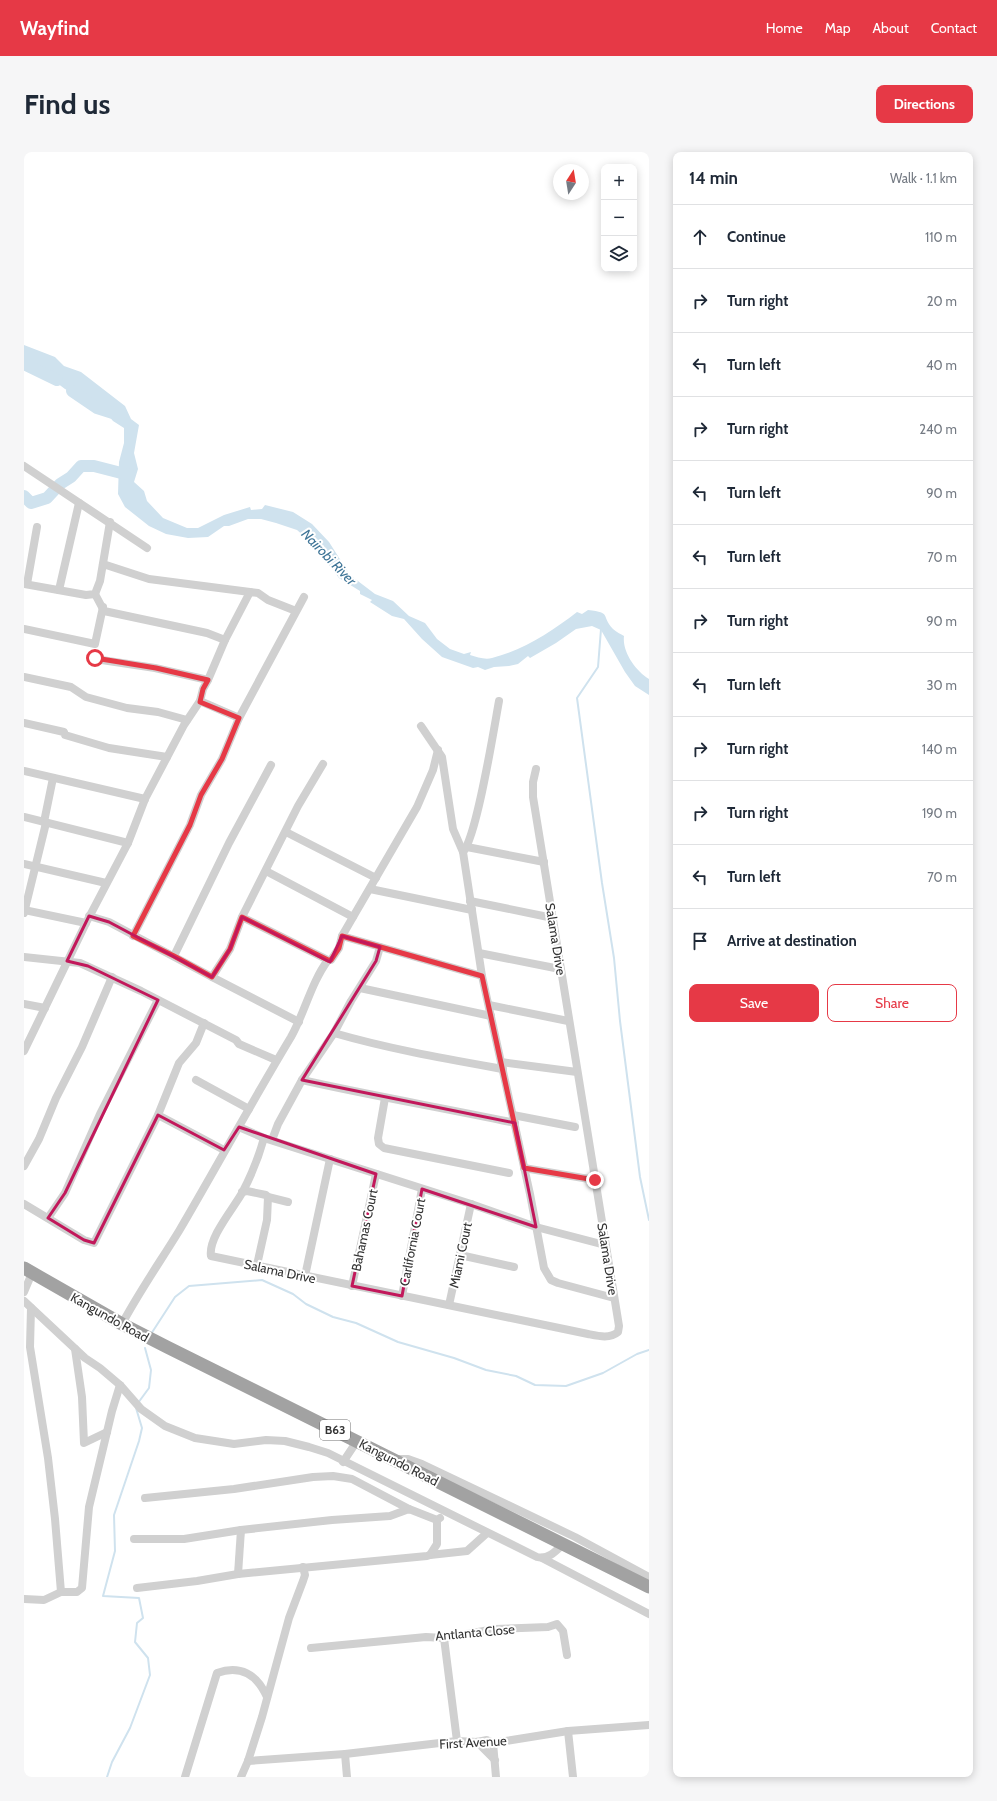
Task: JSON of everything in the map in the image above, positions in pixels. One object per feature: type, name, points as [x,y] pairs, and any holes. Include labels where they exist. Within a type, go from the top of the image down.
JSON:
[{"type":"highway","name":"Kangundo Road","points":[[28,1271],[122,1324],[649,1586]]},
{"type":"street","points":[[24,466],[147,548]]},
{"type":"street","points":[[59,590],[79,502]]},
{"type":"street","points":[[95,594],[100,581],[110,522]]},
{"type":"street","points":[[37,527],[25,584],[86,595],[95,594]]},
{"type":"street","points":[[103,564],[149,579],[258,593],[268,600],[296,611]]},
{"type":"street","points":[[24,1050],[106,883],[128,843],[145,800],[187,720],[200,702],[203,689],[224,640],[250,592]]},
{"type":"street","points":[[95,594],[104,611],[207,633],[224,640]]},
{"type":"street","points":[[133,936],[190,825],[201,795],[222,759],[239,718],[278,648],[304,597]]},
{"type":"street","points":[[24,629],[95,644],[103,607]]},
{"type":"street","points":[[95,658],[156,668],[208,680]]},
{"type":"street","points":[[24,677],[71,687],[86,697],[127,708],[187,720]]},
{"type":"street","points":[[499,701],[474,824],[465,849],[470,901],[482,976],[514,1118],[544,1268],[551,1280],[614,1298]]},
{"type":"street","points":[[200,702],[239,718]]},
{"type":"street","points":[[24,723],[64,732],[65,735],[109,748],[167,758]]},
{"type":"street","points":[[421,726],[442,757],[455,836],[465,849],[544,862]]},
{"type":"street","points":[[122,1324],[137,1295],[178,1232],[299,1022],[311,990],[328,960],[331,960],[339,948],[342,936],[417,807],[433,770],[438,750]]},
{"type":"street","points":[[212,977],[230,949],[242,917],[323,764]]},
{"type":"street","points":[[174,956],[229,842],[271,765]]},
{"type":"street","name":"Salama Drive","points":[[242,1192],[212,1243],[210,1250],[211,1256],[352,1286],[604,1336],[614,1336],[618,1332],[619,1326],[568,1021],[532,790],[536,769]]},
{"type":"street","points":[[24,771],[145,800]]},
{"type":"street","points":[[53,778],[36,866],[24,911],[109,922],[133,936],[299,1022]]},
{"type":"street","points":[[24,817],[128,843]]},
{"type":"street","points":[[286,832],[376,878]]},
{"type":"street","points":[[24,864],[106,883]]},
{"type":"street","points":[[266,870],[353,917]]},
{"type":"street","points":[[370,889],[472,910]]},
{"type":"street","points":[[470,901],[553,918]]},
{"type":"street","points":[[242,917],[328,960]]},
{"type":"street","points":[[342,936],[482,976]]},
{"type":"street","points":[[242,1192],[268,1139],[302,1080],[334,1033],[351,1001],[376,961],[380,947]]},
{"type":"street","points":[[479,953],[560,969]]},
{"type":"street","points":[[24,957],[80,963],[112,977],[204,1023],[236,1040],[239,1044],[276,1060]]},
{"type":"street","points":[[24,1166],[39,1139],[56,1098],[82,1047],[112,977]]},
{"type":"street","points":[[360,988],[491,1016]]},
{"type":"street","points":[[48,1218],[65,1193],[100,1114],[158,1000]]},
{"type":"street","points":[[24,1004],[45,1008]]},
{"type":"street","points":[[489,1005],[568,1021]]},
{"type":"street","points":[[24,1204],[84,1240],[94,1243],[158,1115],[179,1063],[196,1043],[204,1023]]},
{"type":"street","points":[[334,1033],[454,1060],[502,1066],[577,1072]]},
{"type":"street","points":[[196,1080],[249,1109]]},
{"type":"street","points":[[302,1080],[385,1098],[575,1126]]},
{"type":"street","points":[[385,1098],[378,1138],[379,1144],[384,1148],[509,1173]]},
{"type":"street","points":[[158,1115],[224,1150]]},
{"type":"street","points":[[239,1127],[268,1139],[536,1226],[605,1245]]},
{"type":"street","points":[[305,1276],[330,1159]]},
{"type":"street","points":[[524,1168],[595,1180]]},
{"type":"street","name":"Bahamas Court","points":[[352,1286],[376,1174]]},
{"type":"street","name":"Carlifornia Court","points":[[402,1296],[422,1189]]},
{"type":"street","points":[[242,1192],[246,1191],[266,1194],[268,1197],[288,1202]]},
{"type":"street","points":[[257,1265],[267,1220],[268,1197]]},
{"type":"street","name":"Miami Court","points":[[449,1305],[471,1204]]},
{"type":"street","points":[[460,1255],[514,1267]]},
{"type":"street","points":[[24,1292],[28,1271]]},
{"type":"street","points":[[24,1301],[75,1349],[120,1385],[141,1409],[172,1429],[195,1438],[234,1444],[266,1440],[285,1441],[309,1447],[542,1558],[649,1614]]},
{"type":"street","points":[[31,1308],[30,1347],[55,1519],[60,1592]]},
{"type":"street","points":[[75,1349],[82,1397],[84,1443],[106,1432]]},
{"type":"street","points":[[24,1599],[44,1600],[60,1592],[77,1592],[82,1588],[89,1507],[106,1432],[120,1385]]},
{"type":"street","points":[[343,1462],[357,1440]]},
{"type":"street","points":[[392,1459],[408,1459],[422,1464],[547,1523],[649,1577]]},
{"type":"street","points":[[145,1498],[234,1489],[313,1477],[333,1476],[352,1479],[409,1509],[437,1520]]},
{"type":"street","points":[[134,1539],[184,1539],[241,1530],[332,1520],[390,1516],[409,1509]]},
{"type":"street","points":[[437,1520],[447,1513]]},
{"type":"street","points":[[430,1555],[437,1544],[437,1520]]},
{"type":"street","points":[[238,1574],[241,1530]]},
{"type":"street","points":[[137,1588],[238,1574],[467,1551],[487,1533]]},
{"type":"street","points":[[542,1558],[552,1554],[563,1544]]},
{"type":"street","points":[[241,1777],[248,1761],[289,1618],[305,1575],[303,1567]]},
{"type":"street","name":"Antlanta Close","points":[[311,1648],[426,1636],[444,1638],[495,1629],[548,1627],[557,1624],[563,1631],[566,1655]]},
{"type":"street","points":[[444,1638],[457,1741]]},
{"type":"street","points":[[185,1777],[216,1674],[232,1670],[246,1673],[255,1678],[263,1688],[267,1697]]},
{"type":"street","name":"First Avenue","points":[[248,1761],[345,1754],[457,1741],[477,1742],[487,1740],[493,1743],[568,1731],[649,1725]]},
{"type":"street","points":[[568,1731],[573,1777]]},
{"type":"street","points":[[477,1742],[495,1760]]},
{"type":"street","points":[[493,1743],[496,1777]]},
{"type":"street","points":[[345,1754],[347,1777]]},
{"type":"highlighted area","points":[[89,916],[109,922],[212,977],[230,949],[242,917],[330,962],[342,936],[380,947],[376,961],[302,1080],[515,1123],[536,1227],[422,1189],[402,1296],[352,1286],[376,1174],[239,1127],[224,1150],[158,1115],[94,1243],[84,1240],[48,1218],[65,1193],[158,1000],[88,966],[67,961]]},
{"type":"water","points":[[24,345],[55,357],[64,366],[81,372],[125,406],[131,419],[139,425],[134,453],[138,469],[134,482],[144,491],[147,501],[163,518],[187,528],[198,528],[224,515],[250,507],[251,510],[262,509],[265,505],[293,512],[312,524],[329,542],[350,575],[375,594],[393,601],[409,616],[425,623],[437,639],[450,649],[464,654],[471,652],[470,655],[481,658],[487,659],[504,655],[537,640],[577,612],[582,614],[588,610],[601,612],[605,615],[613,629],[624,636],[625,648],[628,655],[639,671],[649,679],[649,695],[635,686],[625,672],[601,630],[592,626],[576,629],[530,658],[528,656],[518,664],[494,667],[485,670],[478,667],[473,668],[442,657],[422,639],[404,619],[392,616],[370,602],[372,600],[360,594],[360,591],[339,578],[312,543],[297,530],[261,519],[248,519],[229,526],[224,526],[208,537],[188,538],[166,534],[149,526],[125,507],[118,494],[119,462],[124,443],[124,428],[113,421],[102,408],[65,389],[41,371],[24,362]]},
{"type":"waterway","name":"Nairobi River","points":[[24,364],[57,380]]},
{"type":"waterway","name":"Nairobi River","points":[[72,391],[97,408],[119,415]]},
{"type":"waterway","points":[[24,496],[31,503],[47,498],[60,484],[71,477],[81,466],[94,466],[129,475]]},
{"type":"waterway","points":[[601,629],[598,667],[577,698],[602,883],[614,958],[620,1021],[640,1177],[649,1220]]},
{"type":"waterway","points":[[151,1334],[175,1297],[189,1286],[262,1280],[293,1294],[306,1304],[333,1317],[356,1323],[398,1342],[454,1358],[486,1370],[516,1376],[535,1385],[566,1386],[603,1373],[637,1354],[649,1350]]},
{"type":"waterway","points":[[138,1403],[149,1388],[151,1370],[145,1348]]},
{"type":"waterway","points":[[107,1777],[112,1762],[130,1728],[150,1675],[148,1658],[135,1642],[137,1623],[143,1618],[139,1598],[103,1596],[115,1551],[114,1515],[142,1428],[136,1408]]},
{"type":"route","points":[[95,658],[156,668],[208,680],[203,689],[200,702],[239,718],[222,759],[201,795],[190,825],[161,882],[150,900],[133,936],[212,977],[230,949],[242,917],[328,960],[331,960],[339,948],[342,936],[482,976],[501,1062],[504,1069],[524,1168],[552,1174],[595,1180]]}]
